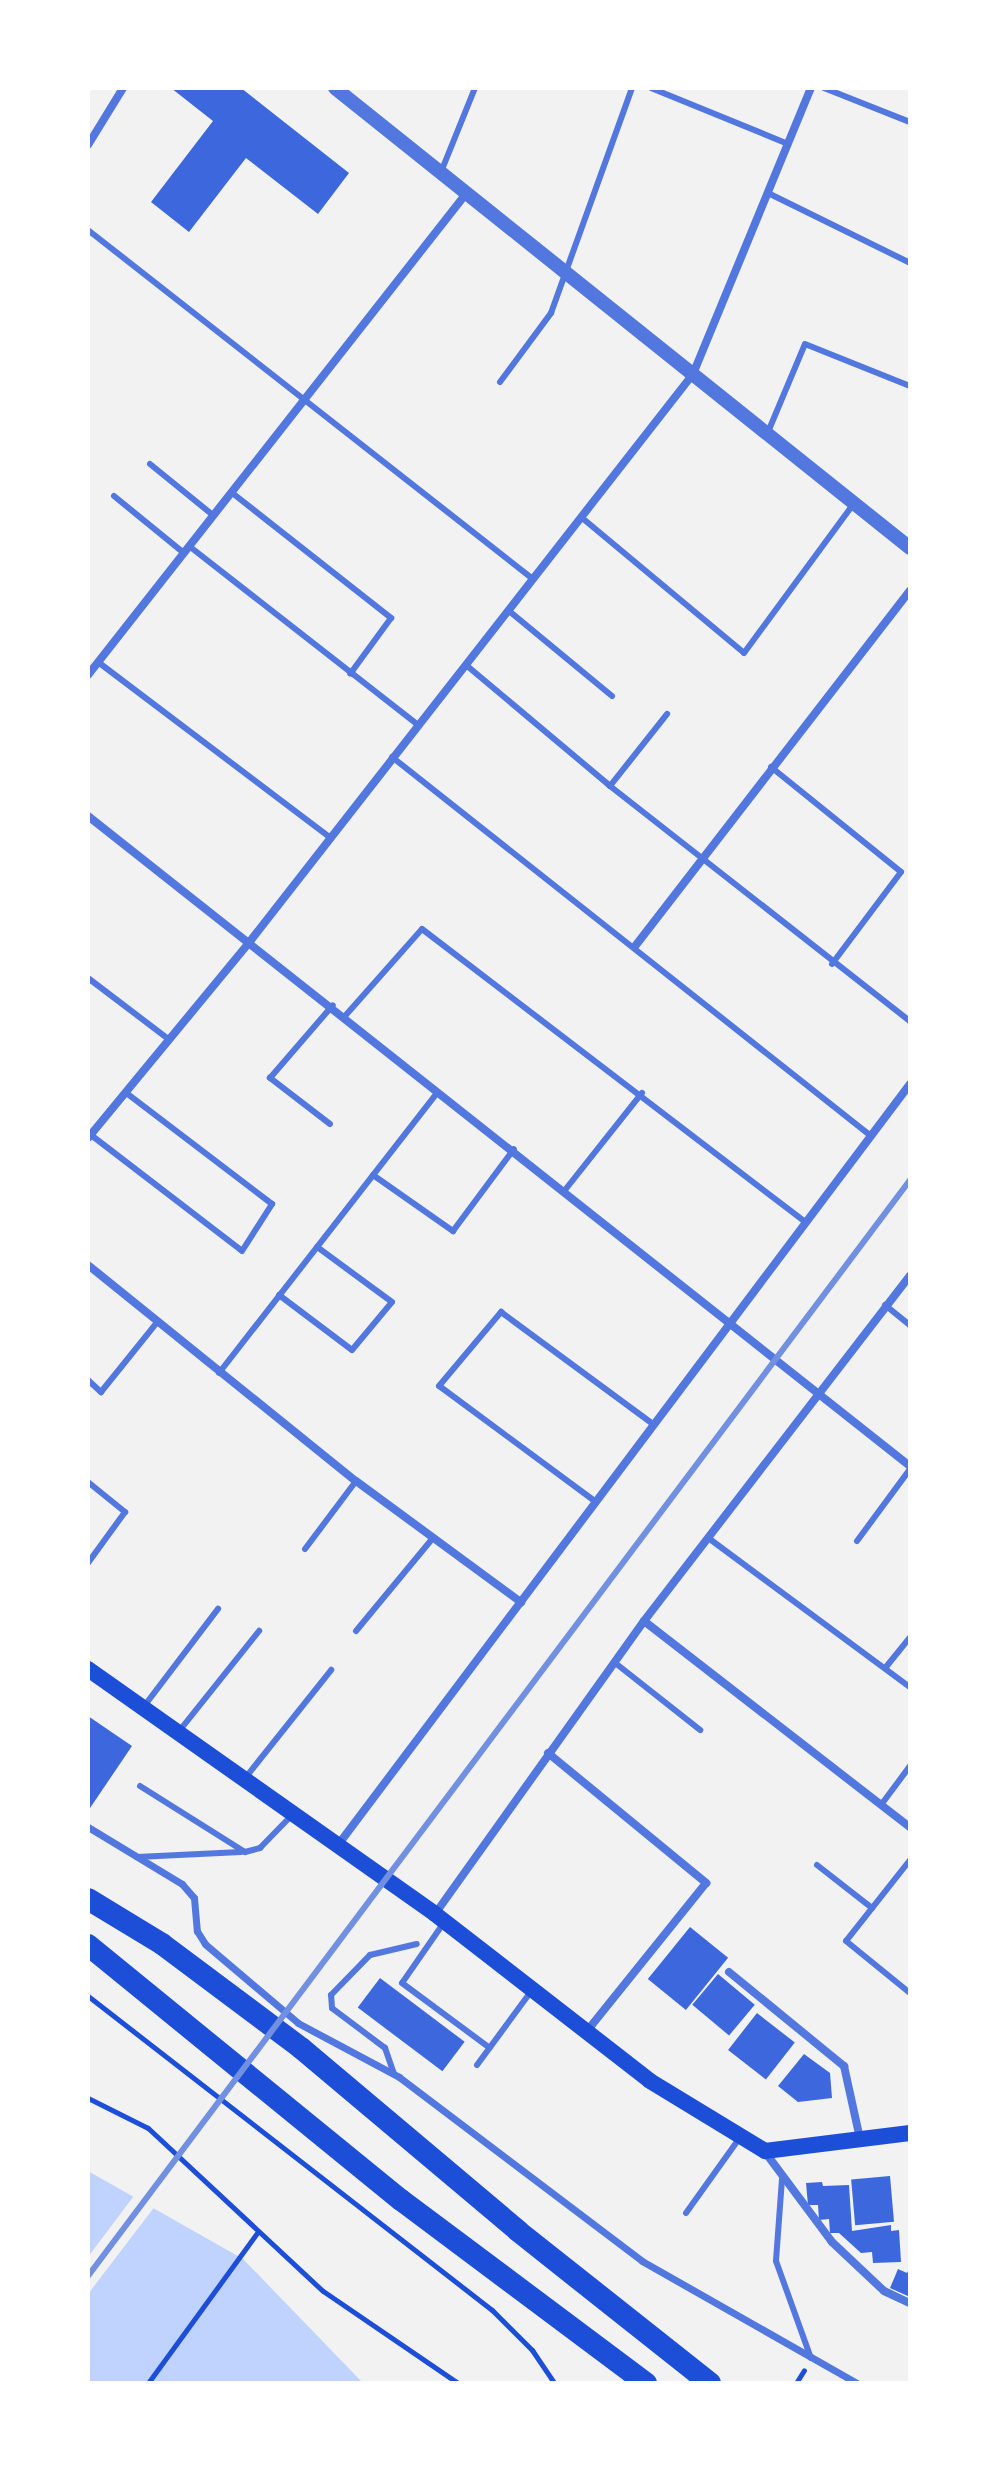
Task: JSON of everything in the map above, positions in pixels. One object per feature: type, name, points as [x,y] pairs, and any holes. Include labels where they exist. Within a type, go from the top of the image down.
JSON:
[{"type":"highway","points":[[88,1899],[162,1944],[301,2048],[518,2231],[710,2383]]},
{"type":"highway","points":[[88,1945],[401,2200],[646,2383]]},
{"type":"main road","points":[[88,1669],[440,1918],[650,2081],[765,2151],[910,2133]]},
{"type":"street","points":[[88,145],[123,88]]},
{"type":"street","points":[[335,88],[910,548]]},
{"type":"street","points":[[92,1134],[129,1095],[167,1038],[251,940],[693,374],[811,88]]},
{"type":"street","points":[[88,675],[465,195]]},
{"type":"street","points":[[636,945],[910,590]]},
{"type":"street","points":[[88,816],[251,940],[910,1467]]},
{"type":"street","points":[[338,1845],[910,1084]]},
{"type":"street","points":[[88,1265],[356,1481],[521,1602]]},
{"type":"street","points":[[440,1918],[548,1753],[614,1662],[711,1540],[910,1275]]},
{"type":"street","points":[[644,1621],[910,1827]]},
{"type":"street","points":[[548,1753],[706,1883],[588,2030]]},
{"type":"street","points":[[88,1827],[189,1891],[205,1944],[286,2013],[394,2074],[642,2261],[857,2383]]},
{"type":"street","points":[[729,1972],[844,2066],[860,2139]]},
{"type":"street","points":[[765,2151],[782,2179],[843,2253],[884,2291],[910,2303]]},
{"type":"lane","points":[[441,172],[475,88]]},
{"type":"lane","points":[[500,382],[551,313],[632,88]]},
{"type":"lane","points":[[651,88],[788,144]]},
{"type":"lane","points":[[824,88],[910,122]]},
{"type":"lane","points":[[768,193],[910,263]]},
{"type":"lane","points":[[88,230],[533,579]]},
{"type":"lane","points":[[767,434],[805,344],[910,386]]},
{"type":"lane","points":[[150,464],[214,516]]},
{"type":"lane","points":[[231,492],[391,618],[350,674]]},
{"type":"lane","points":[[114,496],[418,725]]},
{"type":"lane","points":[[581,517],[744,653],[854,503]]},
{"type":"lane","points":[[508,610],[612,696]]},
{"type":"lane","points":[[98,662],[331,838]]},
{"type":"lane","points":[[466,665],[610,786],[832,964],[910,1021]]},
{"type":"lane","points":[[610,786],[667,714]]},
{"type":"lane","points":[[392,757],[636,945],[871,1136]]},
{"type":"lane","points":[[771,767],[901,872],[832,964]]},
{"type":"lane","points":[[345,1016],[422,929],[642,1093],[806,1223]]},
{"type":"lane","points":[[88,978],[167,1038]]},
{"type":"lane","points":[[330,1124],[270,1078],[333,1005]]},
{"type":"lane","points":[[219,1373],[439,1090]]},
{"type":"lane","points":[[565,1190],[642,1093]]},
{"type":"lane","points":[[88,1120],[92,1134],[242,1251],[272,1204],[129,1095]]},
{"type":"lane","points":[[373,1175],[453,1231],[514,1149]]},
{"type":"lane","points":[[279,1295],[352,1350],[392,1302],[317,1247]]},
{"type":"lane","points":[[885,1305],[910,1325]]},
{"type":"lane","points":[[596,1502],[439,1386],[501,1312],[654,1425]]},
{"type":"lane","points":[[88,1380],[101,1392],[158,1321]]},
{"type":"lane","points":[[857,1541],[910,1467]]},
{"type":"lane","points":[[305,1549],[356,1481]]},
{"type":"lane","points":[[88,1482],[125,1512],[88,1563]]},
{"type":"lane","points":[[356,1631],[433,1538]]},
{"type":"lane","points":[[711,1540],[910,1687]]},
{"type":"lane","points":[[143,1708],[218,1609]]},
{"type":"lane","points":[[178,1733],[259,1631]]},
{"type":"lane","points":[[886,1667],[910,1637]]},
{"type":"lane","points":[[614,1662],[700,1730]]},
{"type":"lane","points":[[244,1780],[331,1670]]},
{"type":"lane","points":[[881,1805],[910,1766]]},
{"type":"lane","points":[[140,1786],[245,1852]]},
{"type":"lane","points":[[137,1857],[245,1852],[260,1848],[293,1814]]},
{"type":"lane","points":[[910,1860],[846,1941],[910,1993]]},
{"type":"lane","points":[[817,1865],[872,1908]]},
{"type":"lane","points":[[440,1918],[402,1983],[490,2048]]},
{"type":"lane","points":[[394,2074],[385,2048],[332,2008],[331,1995],[370,1955],[417,1944]]},
{"type":"lane","points":[[477,2065],[533,1990]]},
{"type":"lane","points":[[686,2213],[741,2136]]},
{"type":"lane","points":[[782,2179],[776,2261],[811,2358]]},
{"type":"path","points":[[88,1996],[492,2310],[532,2350],[554,2383]]},
{"type":"path","points":[[88,2098],[161,2138],[257,2233],[323,2291],[458,2383]]},
{"type":"path","points":[[148,2383],[257,2233]]},
{"type":"water","points":[[88,2171],[243,2259],[363,2383],[88,2383]]},
{"type":"pier","points":[[136,2193],[156,2205],[88,2294],[88,2257]]},
{"type":"building","points":[[171,88],[241,88],[349,173],[318,214],[246,158],[189,232],[151,202],[213,121]]},
{"type":"building","points":[[88,1716],[132,1746],[88,1811]]},
{"type":"building","points":[[690,1927],[728,1958],[686,2010],[648,1979]]},
{"type":"building","points":[[718,1974],[755,2005],[729,2035],[692,2005]]},
{"type":"building","points":[[380,1978],[465,2042],[442,2071],[358,2008]]},
{"type":"building","points":[[757,2013],[795,2043],[766,2080],[728,2050]]},
{"type":"building","points":[[804,2054],[830,2073],[832,2098],[798,2102],[778,2086]]},
{"type":"building","points":[[890,2176],[894,2222],[855,2225],[851,2179]]},
{"type":"building","points":[[822,2182],[823,2186],[849,2185],[852,2231],[891,2225],[891,2231],[899,2230],[901,2262],[873,2263],[872,2252],[861,2253],[839,2233],[830,2233],[829,2219],[819,2220],[818,2205],[808,2205],[806,2183]]},
{"type":"building","points":[[910,2267],[910,2297],[890,2288],[898,2269],[907,2273]]},
{"type":"railway","points":[[88,2276],[910,1180]]}]
